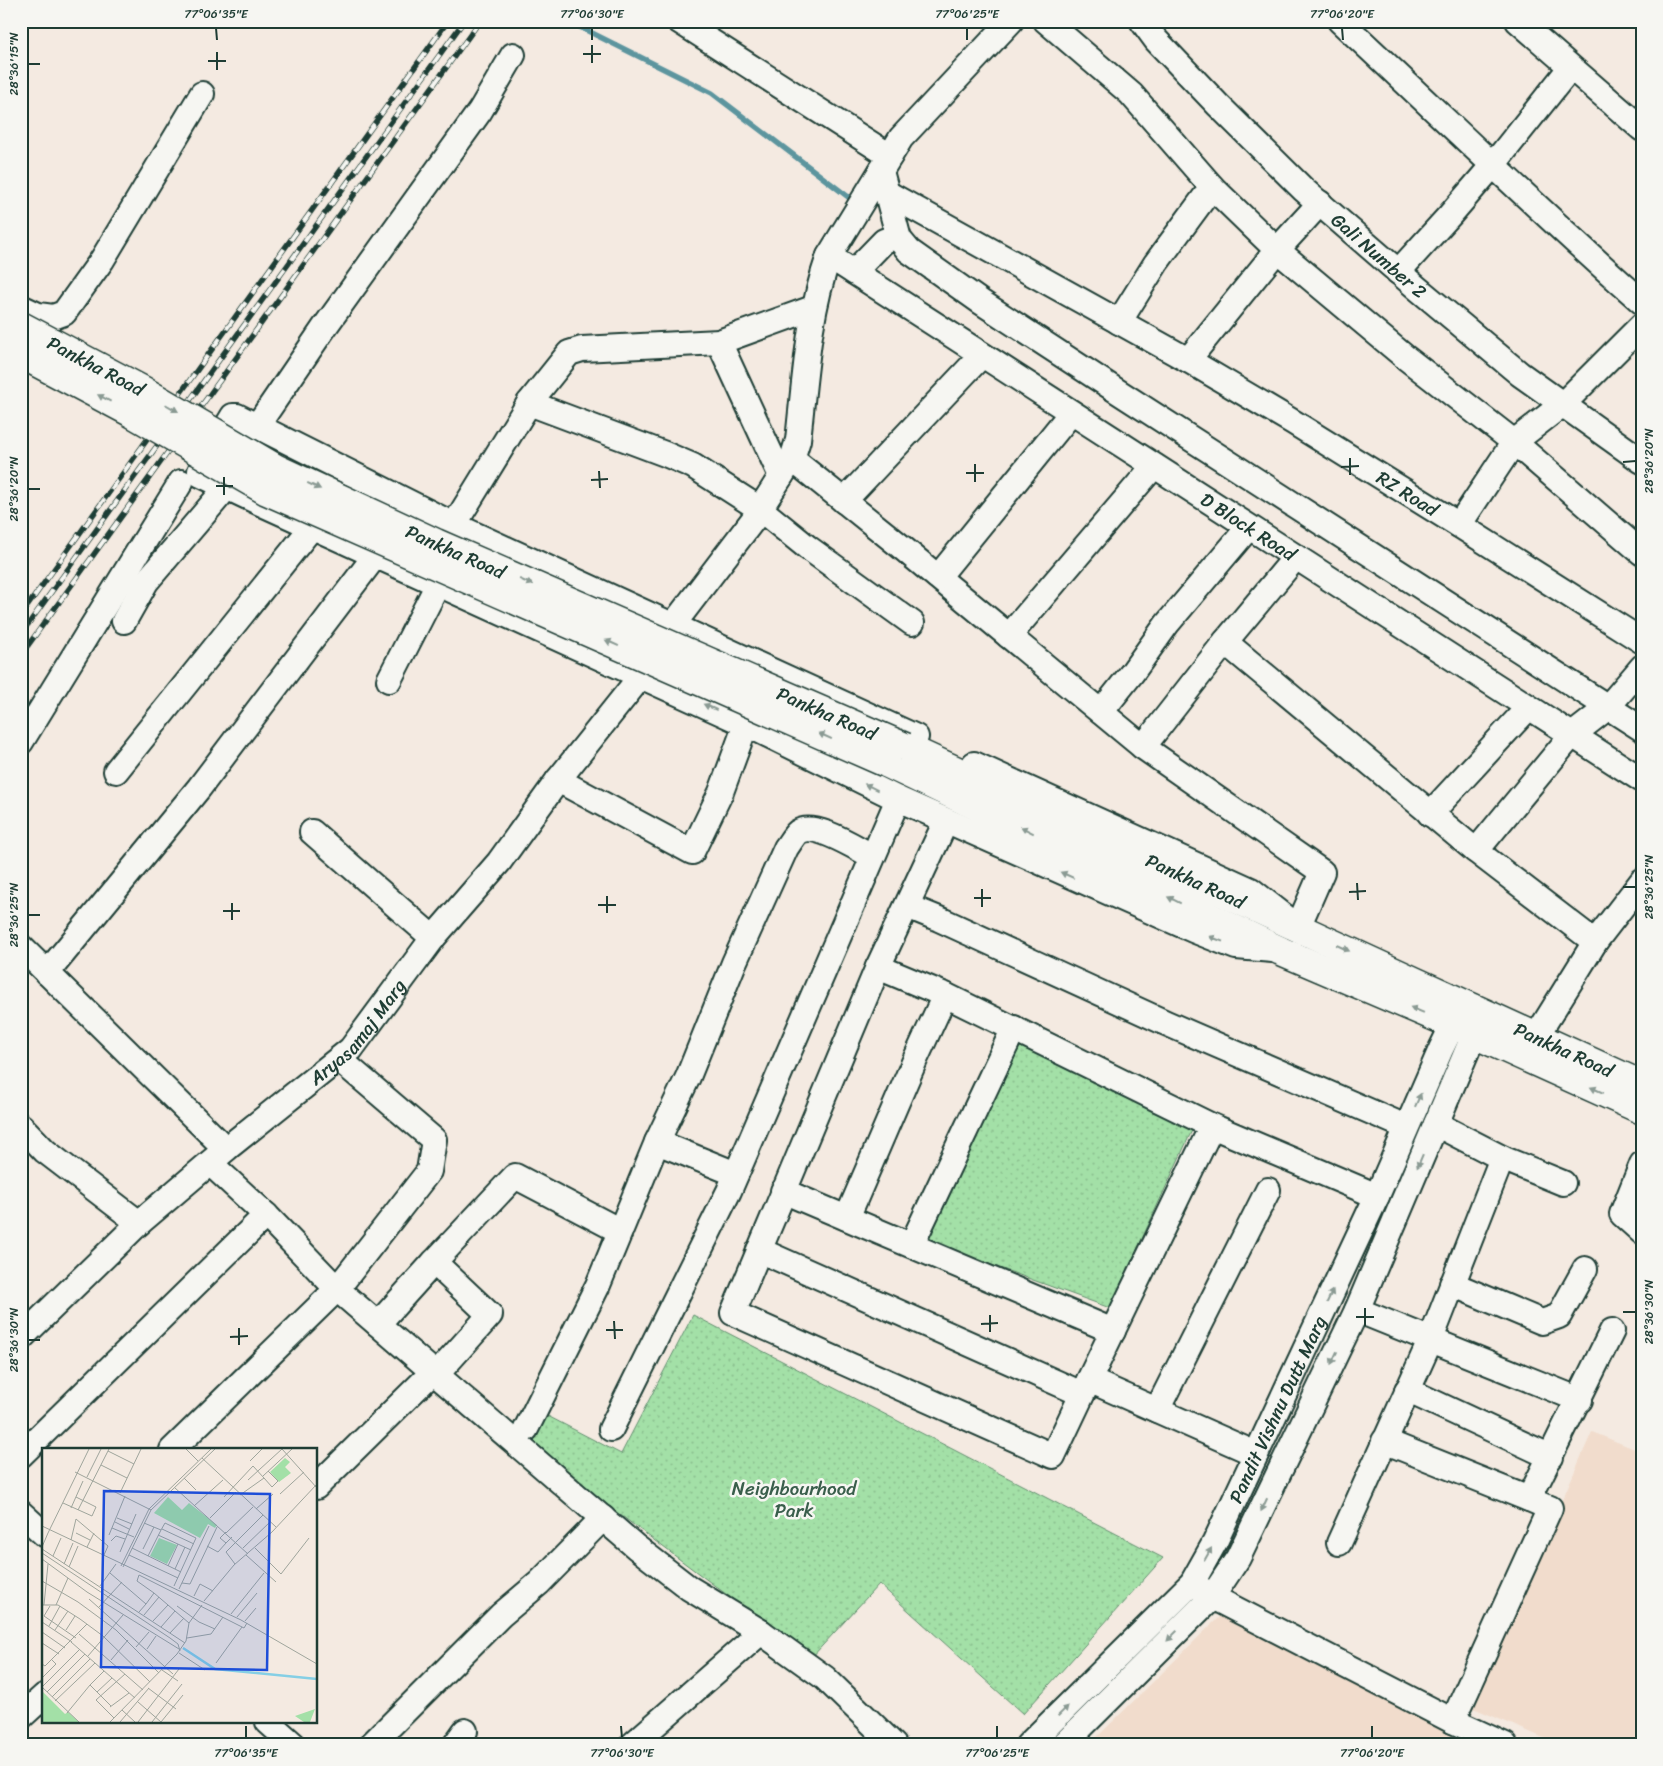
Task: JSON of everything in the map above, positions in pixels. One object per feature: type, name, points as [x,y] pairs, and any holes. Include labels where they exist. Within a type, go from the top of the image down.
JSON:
[{"type":"main road","name":"Pankha Road","points":[[21,326],[144,391],[276,469],[895,755],[1281,951],[1468,1020],[1536,1037],[1642,1085]]},
{"type":"main road","name":"Pankha Road","points":[[21,354],[130,412],[267,491],[1298,927],[1468,1020],[1642,1110]]},
{"type":"street","name":"RZ Road","points":[[679,21],[886,173],[1119,322],[1293,422],[1642,641]]},
{"type":"street","name":"Aryasamaj Marg","points":[[21,1338],[139,1223],[218,1156],[351,1049],[432,938],[499,862],[760,509],[786,468],[798,440],[814,308],[821,278],[829,256],[886,173],[901,138],[1010,21]]},
{"type":"street","points":[[1046,21],[1130,94],[1212,187],[1277,250],[1405,356],[1514,442],[1642,554]]},
{"type":"street","name":"Gali Number 2","points":[[1142,21],[1156,40],[1218,105],[1320,203],[1398,272],[1520,374],[1642,461]]},
{"type":"street","points":[[1340,21],[1642,302]]},
{"type":"street","points":[[1518,21],[1642,129]]},
{"type":"street","points":[[257,426],[324,328],[480,111],[513,55]]},
{"type":"street","points":[[1398,272],[1493,165],[1570,68]]},
{"type":"street","points":[[21,307],[38,315],[53,317],[64,312],[102,260],[202,94]]},
{"type":"street","points":[[886,173],[898,236],[909,251],[981,302],[1114,390],[1642,729]]},
{"type":"street","points":[[1119,322],[1156,264],[1212,187]]},
{"type":"street","points":[[1188,360],[1277,250],[1320,203]]},
{"type":"street","points":[[854,272],[884,241],[898,236]]},
{"type":"street","name":"D Block Road","points":[[829,256],[1248,528],[1642,780]]},
{"type":"street","points":[[454,525],[529,403],[569,353],[582,349],[719,342],[814,308]]},
{"type":"street","points":[[1459,525],[1514,442],[1563,404],[1642,325]]},
{"type":"street","points":[[719,342],[786,468],[844,501],[1143,747],[1322,872],[1298,927],[1252,890],[454,525],[237,416],[233,416],[200,471],[201,475],[746,724],[946,822],[1236,947],[1281,951]]},
{"type":"street","points":[[844,501],[982,355]]},
{"type":"street","points":[[529,403],[686,463],[760,509],[807,547],[912,623]]},
{"type":"street","points":[[938,577],[1071,413]]},
{"type":"street","points":[[1009,636],[1154,466]]},
{"type":"street","points":[[21,742],[181,482]]},
{"type":"street","points":[[124,621],[146,582],[227,487]]},
{"type":"street","points":[[116,771],[312,527]]},
{"type":"street","points":[[1101,712],[1132,673],[1166,624],[1248,528]]},
{"type":"street","points":[[48,973],[199,788],[375,556]]},
{"type":"street","points":[[1143,747],[1225,642],[1295,558]]},
{"type":"street","points":[[389,680],[438,584]]},
{"type":"street","points":[[1225,642],[1430,814],[1595,942]]},
{"type":"street","points":[[1476,851],[1572,736],[1607,708],[1642,667]]},
{"type":"street","points":[[1430,814],[1528,708]]},
{"type":"street","points":[[558,780],[692,852],[721,792],[746,724]]},
{"type":"street","points":[[611,1429],[736,1174],[898,799]]},
{"type":"street","points":[[946,822],[878,967],[733,1313],[1053,1456],[1212,1126]]},
{"type":"street","points":[[526,1429],[598,1284],[657,1142],[688,1077],[734,963],[786,848],[798,832],[811,829],[829,834],[872,856]]},
{"type":"street","points":[[312,832],[432,938]]},
{"type":"street","points":[[1536,1037],[1595,942],[1642,881]]},
{"type":"street","points":[[907,906],[1166,1023],[1406,1127]]},
{"type":"street","points":[[21,947],[48,973],[218,1156],[266,1215],[337,1289],[636,1547],[689,1588],[761,1632],[825,1678],[894,1745]]},
{"type":"street","points":[[878,967],[1014,1028],[1212,1126],[1376,1196]]},
{"type":"street","points":[[847,1218],[915,1060],[945,996]]},
{"type":"street","name":"Pandit Vishnu Dutt Marg","points":[[1028,1745],[1192,1583],[1215,1542],[1376,1196],[1441,1049],[1468,1020]]},
{"type":"street","name":"Pandit Vishnu Dutt Marg","points":[[1063,1745],[1212,1597],[1238,1558],[1357,1310],[1436,1124],[1468,1020]]},
{"type":"street","points":[[912,1244],[1014,1028]]},
{"type":"street","points":[[174,1448],[337,1289],[429,1171],[434,1140],[339,1059]]},
{"type":"street","points":[[1436,1124],[1502,1158],[1563,1183]]},
{"type":"street","points":[[21,1126],[45,1152],[139,1223]]},
{"type":"street","points":[[657,1142],[736,1174]]},
{"type":"street","points":[[1338,1543],[1431,1339],[1502,1158]]},
{"type":"street","points":[[1642,1164],[1622,1214],[1642,1232]]},
{"type":"street","points":[[378,1324],[514,1176],[620,1232]]},
{"type":"street","points":[[1157,1410],[1268,1190]]},
{"type":"street","points":[[784,1191],[1114,1331]]},
{"type":"street","points":[[21,1455],[266,1215]]},
{"type":"street","points":[[759,1250],[1086,1387],[1157,1410],[1256,1454]]},
{"type":"street","points":[[318,1485],[436,1373],[490,1315],[434,1262]]},
{"type":"street","points":[[1452,1284],[1542,1322],[1559,1316],[1585,1269]]},
{"type":"street","points":[[1357,1310],[1580,1400]]},
{"type":"street","points":[[1529,1499],[1580,1400],[1612,1330]]},
{"type":"street","points":[[1408,1390],[1550,1457]]},
{"type":"street","points":[[1384,1441],[1550,1508],[1453,1721]]},
{"type":"street","points":[[21,1513],[42,1532]]},
{"type":"street","points":[[371,1745],[501,1615],[539,1583],[604,1518]]},
{"type":"street","points":[[1192,1583],[1212,1597],[1453,1721],[1505,1745]]},
{"type":"street","points":[[632,1745],[761,1632]]},
{"type":"street","points":[[21,1717],[42,1698]]},
{"type":"street","points":[[270,1724],[294,1745]]},
{"type":"shaded area","points":[[1592,1432],[1642,1452],[1642,1745],[1560,1745],[1471,1707]]},
{"type":"shaded area","points":[[1220,1616],[1474,1745],[1089,1745]]},
{"type":"green space","points":[[1018,1042],[1194,1126],[1110,1308],[923,1240]]},
{"type":"green space","name":"Neighbourhood Park","points":[[693,1315],[1163,1558],[1023,1714],[879,1584],[811,1658],[526,1444],[542,1413],[621,1454]]},
{"type":"waterway","points":[[568,21],[712,93],[851,199]]},
{"type":"railway","points":[[21,615],[448,21]]},
{"type":"railway","points":[[21,634],[464,21]]},
{"type":"railway","points":[[21,655],[480,21]]}]
